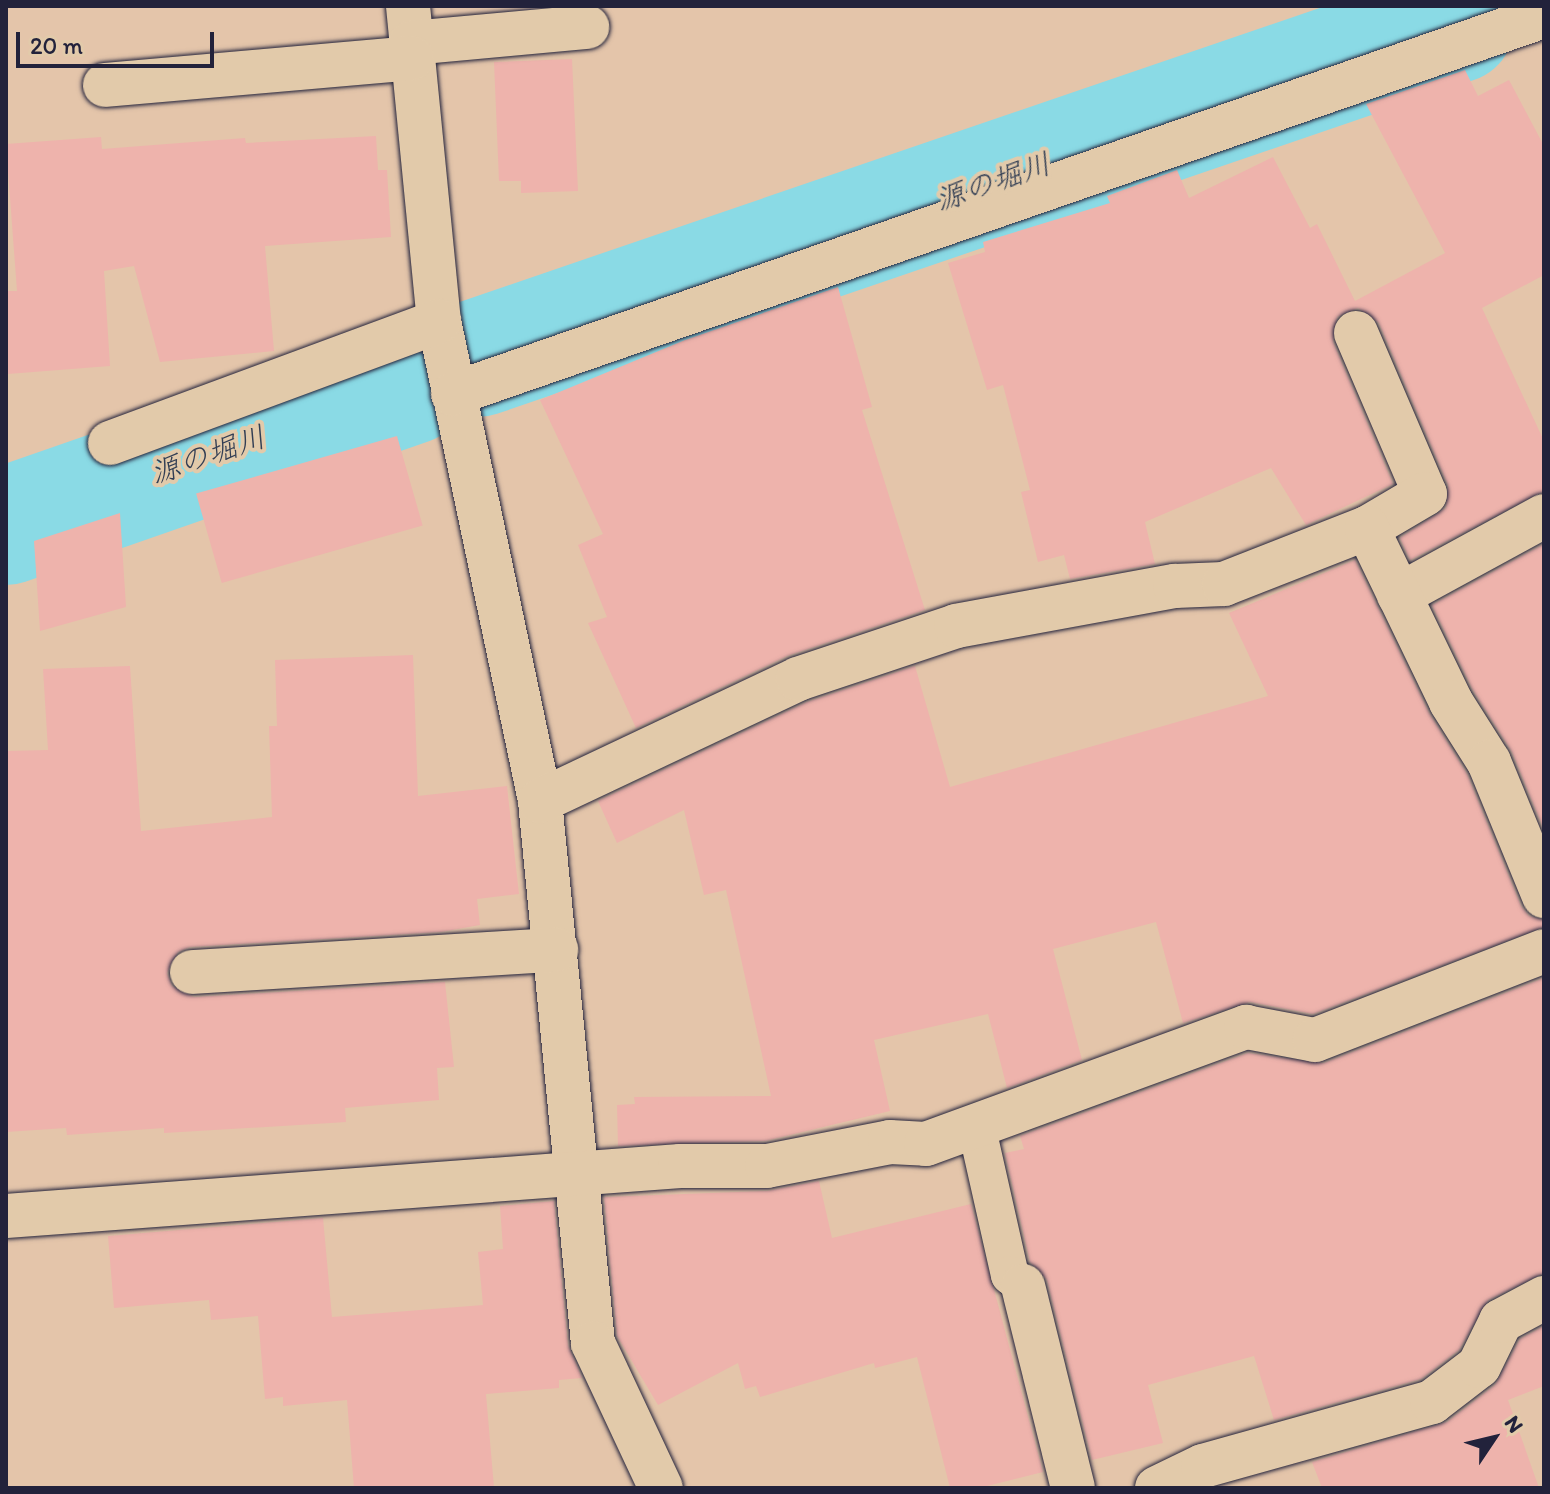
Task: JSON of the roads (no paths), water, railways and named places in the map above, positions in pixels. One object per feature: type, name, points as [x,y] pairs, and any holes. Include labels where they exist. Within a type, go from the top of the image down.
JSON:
[{"type":"street","points":[[453,394],[1544,16]]},
{"type":"street","points":[[105,85],[410,36],[587,27]]},
{"type":"street","points":[[410,36],[439,321],[540,801],[580,1176],[593,1343],[661,1488]]},
{"type":"street","points":[[110,443],[439,321]]},
{"type":"street","points":[[540,801],[798,679],[956,626],[1175,586],[1224,584],[1367,528],[1425,494],[1356,333]]},
{"type":"street","points":[[1399,595],[1544,516]]},
{"type":"street","points":[[1367,528],[1451,702],[1489,762],[1544,896]]},
{"type":"street","points":[[192,972],[556,950]]},
{"type":"street","points":[[6,1216],[580,1176],[680,1166],[767,1166],[890,1142],[926,1144],[977,1129],[1246,1027],[1315,1040],[1544,951]]},
{"type":"street","points":[[1023,1286],[1073,1488]]},
{"type":"street","points":[[1157,1488],[1203,1466],[1249,1472],[1432,1402],[1479,1366],[1501,1321],[1544,1298]]},
{"type":"lane","points":[[977,1129],[1010,1275],[1023,1286]]},
{"type":"waterway","name":"源の堀川","points":[[478,358],[1455,24]]},
{"type":"waterway","name":"源の堀川","points":[[6,526],[410,385]]}]
